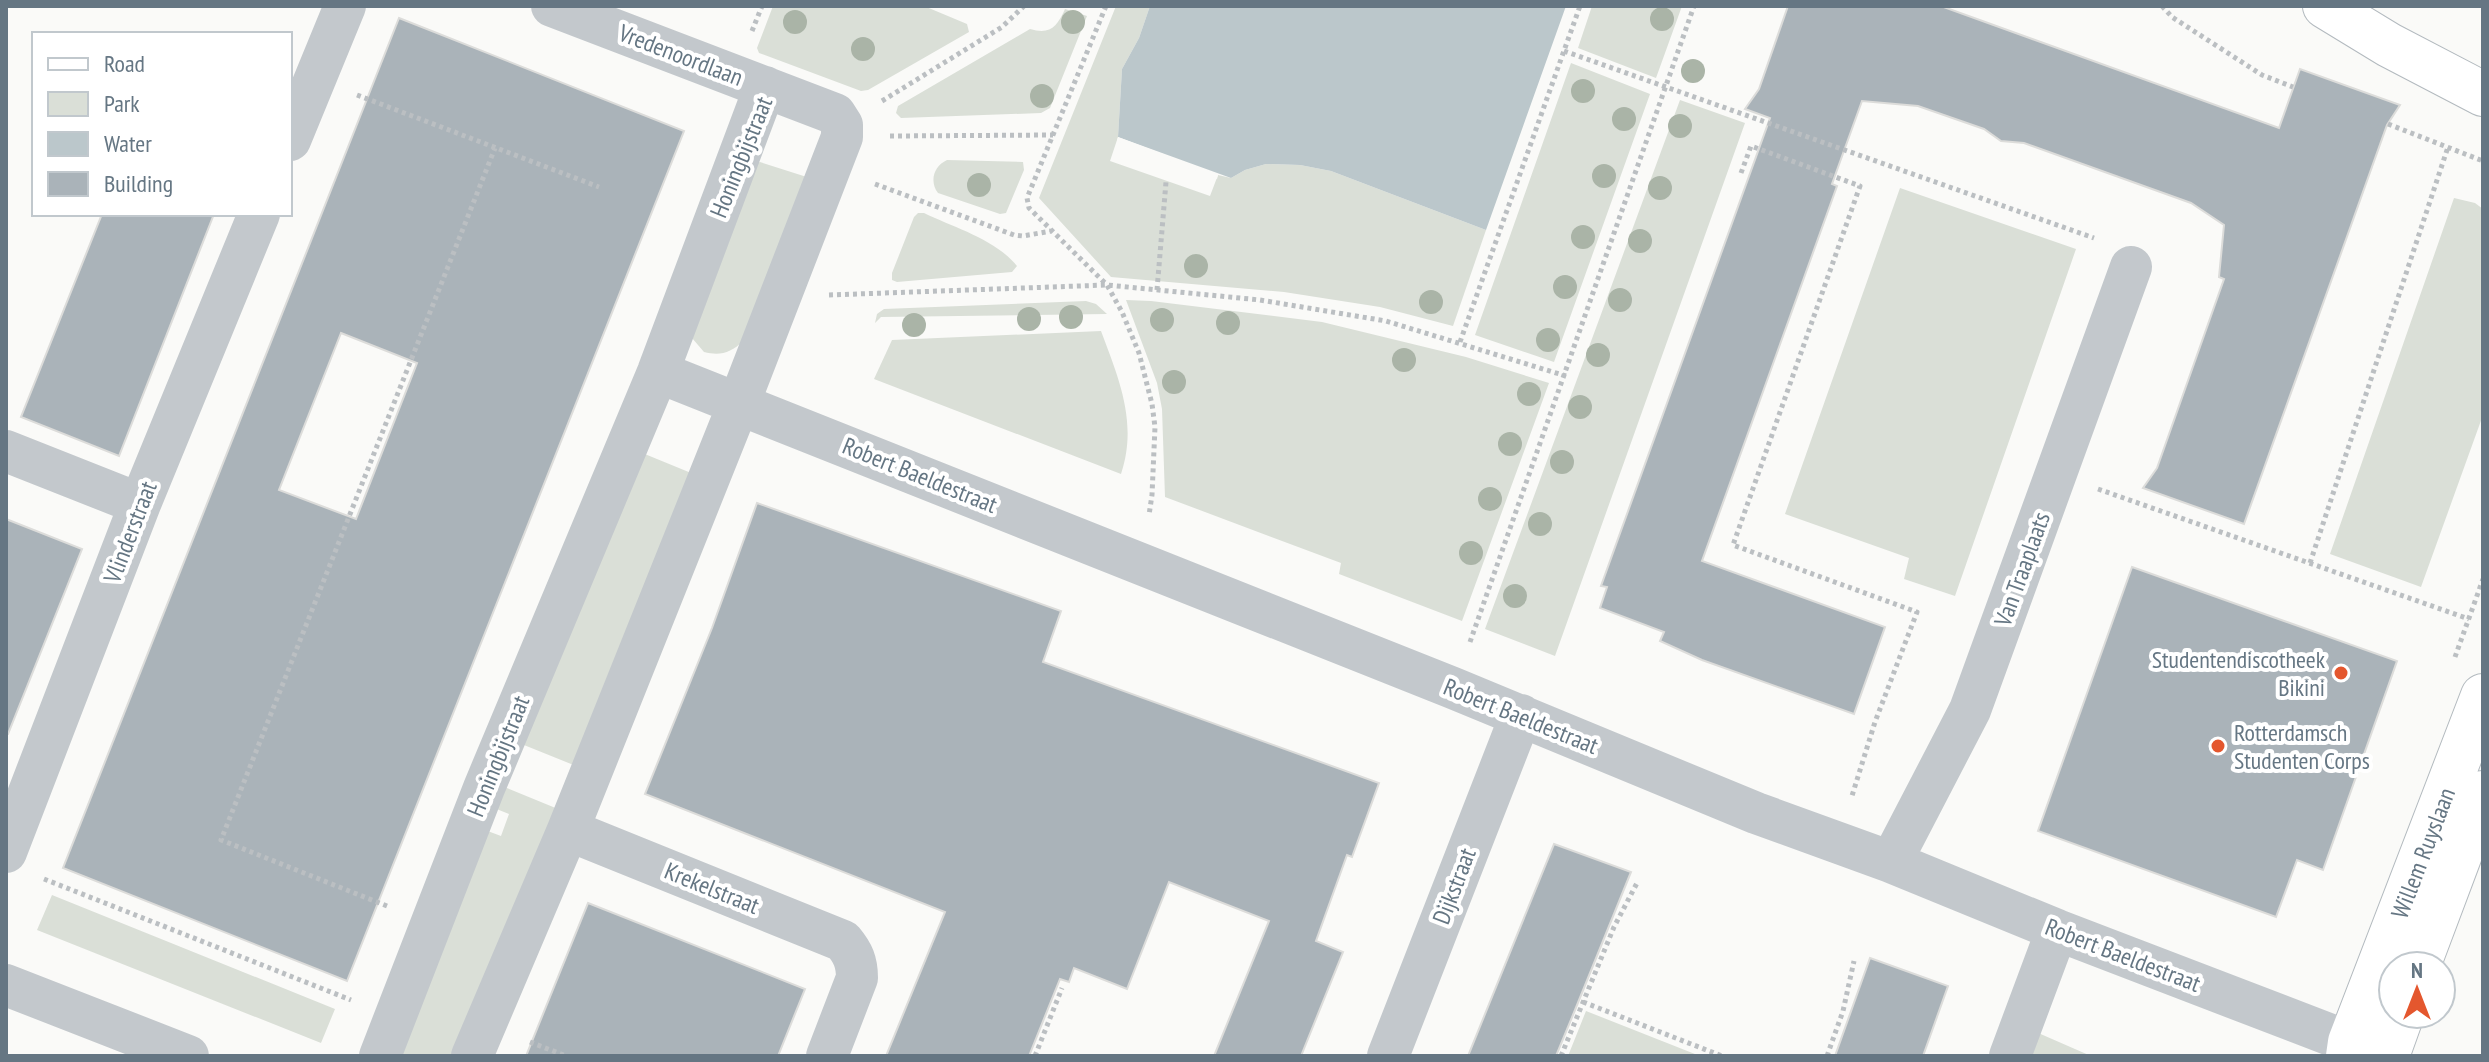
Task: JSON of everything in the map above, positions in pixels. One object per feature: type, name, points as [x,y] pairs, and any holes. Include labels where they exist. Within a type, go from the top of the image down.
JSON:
[{"type":"street","points":[[292,135],[345,6]]},
{"type":"street","name":"Vredenoordlaan","points":[[552,6],[765,87]]},
{"type":"street","points":[[2325,6],[2389,45],[2483,94]]},
{"type":"street","name":"Honingbijstraat","points":[[380,1056],[484,788],[658,372],[765,87],[835,114],[838,143]]},
{"type":"street","points":[[472,1056],[568,830],[739,403],[838,143]]},
{"type":"street","name":"Vlinderstraat","points":[[20,863],[140,504],[258,216]]},
{"type":"street","name":"Van Traaplaats","points":[[1891,862],[1970,710],[2131,267]]},
{"type":"street","name":"Robert Baeldestraat","points":[[658,372],[1521,715],[1756,813],[1891,862],[2368,1053]]},
{"type":"street","points":[[6,451],[140,504]]},
{"type":"street","name":"Willem Ruyslaan","points":[[2368,1053],[2483,696]]},
{"type":"street","name":"Dijkstraat","points":[[1388,1056],[1521,715]]},
{"type":"street","name":"Willem Ruyslaan","points":[[2424,950],[2483,793]]},
{"type":"street","name":"Krekelstraat","points":[[568,830],[843,941],[853,953],[857,978],[827,1056]]},
{"type":"street","points":[[2010,1056],[2057,930]]},
{"type":"street","points":[[6,985],[188,1056]]},
{"type":"street","points":[[2368,1053],[2388,1030]]},
{"type":"path","points":[[838,143],[1002,27],[1024,6]]},
{"type":"path","points":[[1097,6],[1105,8],[1027,198],[1029,208],[1107,285],[1139,353],[1154,415],[1155,456],[1152,495],[1140,563]]},
{"type":"path","points":[[1460,342],[1580,6]]},
{"type":"path","points":[[1453,688],[1566,376],[1694,6]]},
{"type":"path","points":[[2162,6],[2172,17],[2262,75],[2293,87]]},
{"type":"path","points":[[1564,51],[2101,241],[2131,267]]},
{"type":"path","points":[[315,79],[599,187]]},
{"type":"path","points":[[2388,124],[2483,161]]},
{"type":"path","points":[[838,143],[1053,135]]},
{"type":"path","points":[[838,143],[1014,235],[1052,230]]},
{"type":"path","points":[[1741,173],[1751,146],[1860,186],[1733,545],[1917,612],[1875,722],[1837,842]]},
{"type":"path","points":[[2310,563],[2448,147]]},
{"type":"path","points":[[432,924],[221,840],[495,148]]},
{"type":"path","points":[[1157,290],[1166,182]]},
{"type":"path","points":[[780,297],[1107,285],[1260,300],[1386,321],[1566,376]]},
{"type":"path","points":[[2056,475],[2469,619]]},
{"type":"path","points":[[20,863],[396,1017]]},
{"type":"path","points":[[1561,1056],[1614,927],[1637,883]]},
{"type":"path","points":[[1827,1056],[1843,1011],[1854,961]]},
{"type":"path","points":[[1035,1056],[1062,988]]},
{"type":"path","points":[[1583,1002],[1722,1056]]},
{"type":"path","points":[[531,1042],[566,1056]]},
{"type":"green space","points":[[773,6],[924,6],[967,24],[969,32],[868,90],[861,91],[759,53],[757,48]]},
{"type":"green space","points":[[1116,6],[1150,6],[1139,38],[1122,69],[1118,137],[1110,161],[1210,196],[1218,175],[1231,178],[1266,164],[1300,165],[1331,171],[1486,230],[1453,326],[1380,307],[1284,292],[1111,277],[1039,198]]},
{"type":"green space","points":[[1592,6],[1682,6],[1656,78],[1578,48]]},
{"type":"green space","points":[[1065,9],[1087,16],[1050,108],[1041,113],[901,118],[896,113],[898,106],[1030,29],[1043,31],[1052,28]]},
{"type":"green space","points":[[1571,63],[1650,94],[1554,362],[1475,335]]},
{"type":"green space","points":[[1680,100],[1745,123],[1555,656],[1485,629]]},
{"type":"green space","points":[[947,160],[1023,162],[1024,170],[1006,213],[1000,214],[938,193],[934,174]]},
{"type":"green space","points":[[760,162],[813,179],[743,341],[725,352],[704,352],[692,338],[753,164]]},
{"type":"green space","points":[[1900,188],[2076,249],[1955,596],[1904,579],[1909,558],[1785,514]]},
{"type":"green space","points":[[2454,198],[2475,203],[2483,209],[2483,415],[2421,587],[2330,554]]},
{"type":"green space","points":[[918,213],[986,241],[1017,266],[1012,272],[892,280],[892,273]]},
{"type":"green space","points":[[1126,300],[1322,322],[1466,357],[1549,383],[1462,621],[1339,574],[1341,563],[1165,497],[1162,409],[1157,383]]},
{"type":"green space","points":[[1086,301],[1096,304],[1107,314],[881,317],[875,323],[877,314],[884,309]]},
{"type":"green space","points":[[1101,331],[1120,384],[1127,419],[1128,437],[1121,474],[874,379],[892,340]]},
{"type":"green space","points":[[635,450],[696,475],[576,766],[519,743]]},
{"type":"green space","points":[[502,786],[558,809],[456,1056],[403,1056],[397,1052],[485,830],[501,836],[509,814],[494,808]]},
{"type":"green space","points":[[52,895],[335,1009],[321,1043],[37,930]]},
{"type":"green space","points":[[1586,1011],[1700,1056],[1568,1056]]},
{"type":"green space","points":[[2036,1032],[2091,1056],[2028,1056]]},
{"type":"water","points":[[1150,6],[1566,6],[1486,230],[1331,171],[1300,165],[1266,164],[1231,178],[1118,137],[1122,69],[1139,38]]},
{"type":"pier","points":[[1118,137],[1218,175],[1217,179],[1117,141]]},
{"type":"building","points":[[1788,6],[1941,6],[2279,128],[2300,69],[2400,105],[2387,125],[2244,524],[2143,488],[2157,468],[2224,279],[2219,277],[2224,225],[2191,203],[2024,143],[2001,141],[1984,129],[1918,106],[1862,101],[1832,184],[1837,186],[1702,561],[1885,627],[1854,714],[1702,660],[1660,641],[1664,632],[1600,608],[1607,587],[1601,586],[1770,118],[1745,109],[1759,89]]},
{"type":"building","points":[[399,18],[684,131],[347,981],[63,868]],"holes":[[[341,333],[417,363],[356,519],[279,490]]]},
{"type":"building","points":[[101,216],[213,216],[119,456],[21,417]]},
{"type":"building","points":[[757,503],[1061,611],[1043,662],[1379,783],[1352,857],[1347,855],[1316,941],[1343,952],[1301,1056],[1214,1056],[1269,921],[1169,882],[1127,989],[1074,968],[1069,982],[1060,979],[1029,1056],[886,1056],[945,912],[645,794],[712,628]]},
{"type":"building","points":[[6,519],[82,549],[8,734],[6,734]]},
{"type":"building","name":"Rotterdamsch Studenten Corps","points":[[2132,567],[2397,661],[2323,870],[2297,860],[2276,917],[2038,831]]},
{"type":"building","points":[[1554,844],[1631,872],[1556,1056],[1468,1056]]},
{"type":"building","points":[[588,903],[805,989],[778,1056],[526,1056]]},
{"type":"building","points":[[1870,958],[1948,986],[1923,1056],[1835,1056]]},
{"type":"place","name":"Studentendiscotheek Bikini","points":[[2341,673]]},
{"type":"place","name":"Rotterdamsch Studenten Corps","points":[[2218,746]]}]
